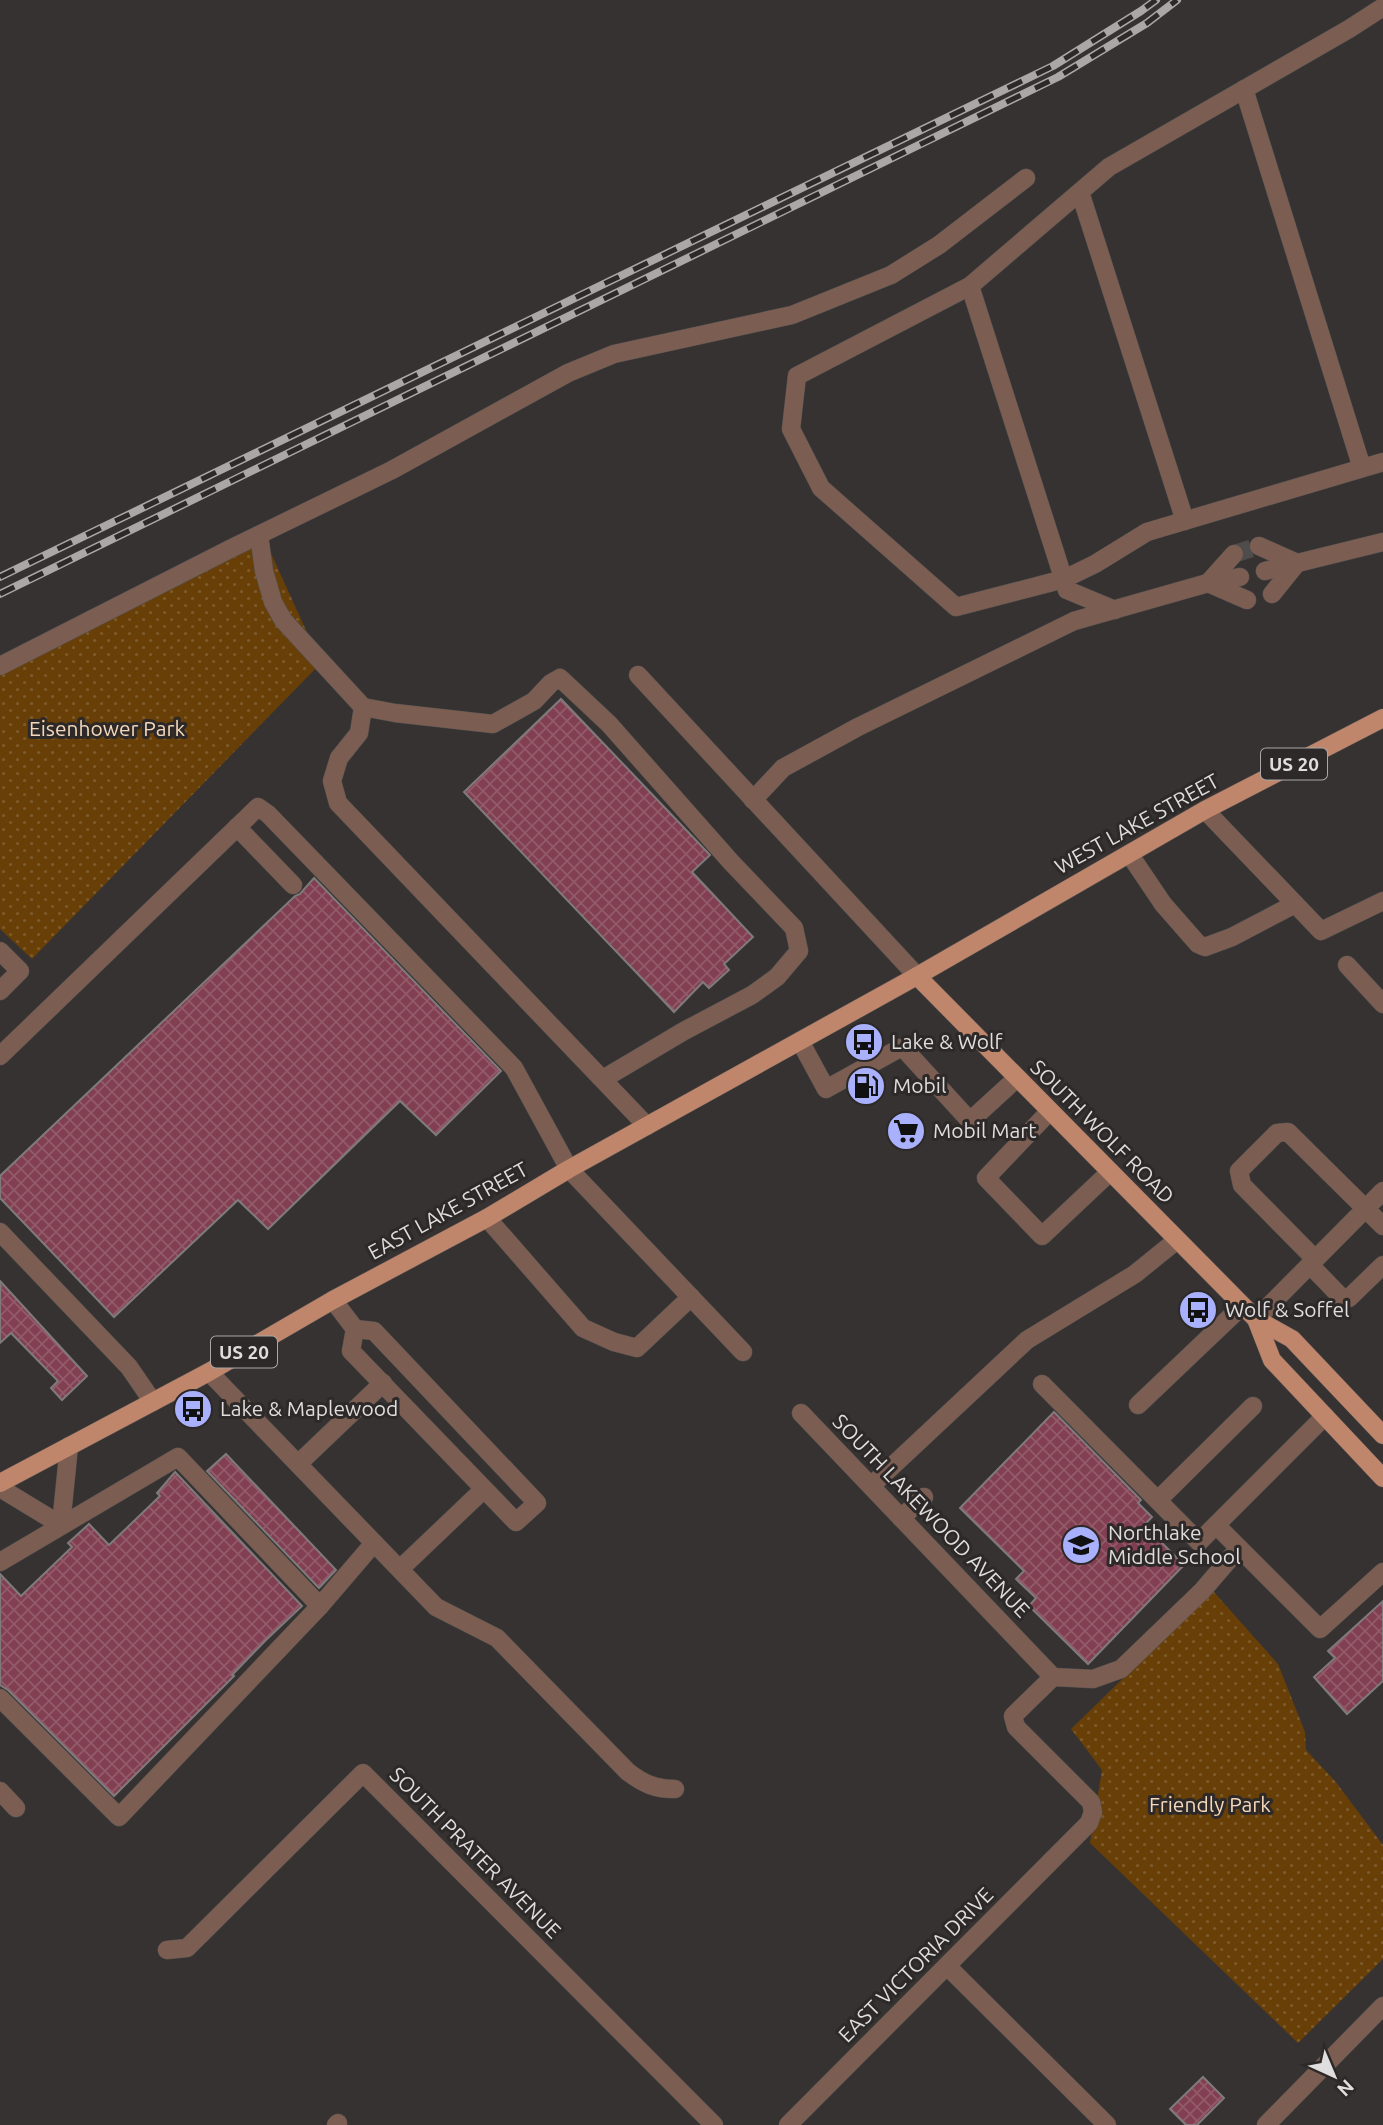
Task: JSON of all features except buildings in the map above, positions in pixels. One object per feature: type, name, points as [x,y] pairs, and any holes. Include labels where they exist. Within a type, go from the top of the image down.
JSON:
[{"type":"main road","name":"WEST LAKE STREET","points":[[916,976],[1205,810],[1383,719]]},
{"type":"main road","name":"EAST LAKE STREET","points":[[0,1486],[209,1372],[333,1300],[487,1218],[569,1169],[916,976]]},
{"type":"main road","name":"SOUTH WOLF ROAD","points":[[916,976],[1256,1320],[1292,1339],[1383,1435]]},
{"type":"main road","name":"SOUTH WOLF ROAD","points":[[1256,1320],[1272,1360],[1383,1478]]},
{"type":"street","points":[[1383,7],[1109,167],[970,286],[797,376],[792,429],[821,488],[956,607],[1064,579],[1095,564],[1147,532],[1383,461]]},
{"type":"street","points":[[1244,89],[1362,468]]},
{"type":"street","points":[[0,666],[393,470],[568,373],[614,354],[792,315],[891,275],[939,245],[1026,178]]},
{"type":"street","points":[[1080,192],[1185,521]]},
{"type":"street","points":[[970,286],[1067,590],[1115,610]]},
{"type":"street","points":[[259,535],[264,571],[273,602],[283,620],[363,707],[492,724],[534,701],[551,683],[560,678],[609,724],[731,862],[794,928],[799,951],[777,977],[752,995],[603,1079]]},
{"type":"street","points":[[1265,571],[1383,541]]},
{"type":"street","points":[[1259,546],[1297,563]]},
{"type":"street","points":[[1208,583],[1234,554]]},
{"type":"street","points":[[1272,594],[1297,563]]},
{"type":"street","points":[[753,800],[783,768],[858,727],[1073,621],[1240,576]]},
{"type":"street","points":[[1208,583],[1247,600]]},
{"type":"street","points":[[638,675],[916,976]]},
{"type":"street","points":[[363,707],[359,733],[339,758],[332,781],[338,803],[648,1126]]},
{"type":"street","points":[[0,1056],[258,807],[268,814],[514,1068],[569,1169],[743,1352]]},
{"type":"street","points":[[1205,810],[1321,931],[1383,901]]},
{"type":"street","points":[[237,827],[293,885]]},
{"type":"street","points":[[1130,855],[1163,904],[1198,944],[1205,947],[1232,937],[1295,904]]},
{"type":"street","points":[[0,951],[20,971],[0,991]]},
{"type":"street","points":[[1347,965],[1383,1004]]},
{"type":"street","points":[[800,1041],[826,1089],[900,1048],[906,1051],[970,1121],[1017,1078]]},
{"type":"street","points":[[1050,1111],[986,1178],[1042,1236],[1110,1172]]},
{"type":"street","points":[[1383,1226],[1288,1132],[1277,1133],[1239,1171],[1242,1185],[1342,1298],[1349,1298],[1383,1265]]},
{"type":"street","points":[[1256,1320],[1383,1191]]},
{"type":"street","points":[[487,1218],[583,1328],[614,1342],[637,1348],[691,1297]]},
{"type":"street","points":[[0,1232],[128,1367],[153,1402]]},
{"type":"street","points":[[871,1486],[1027,1340],[1135,1274],[1177,1240]]},
{"type":"street","points":[[333,1300],[355,1329],[374,1331],[537,1503],[516,1522],[351,1351],[355,1329]]},
{"type":"street","points":[[1138,1405],[1242,1306]]},
{"type":"street","points":[[209,1372],[436,1607],[497,1638],[628,1772],[641,1782],[658,1789],[675,1789]]},
{"type":"street","points":[[298,1464],[383,1383]]},
{"type":"street","points":[[1042,1384],[1199,1542],[1325,1416]]},
{"type":"street","points":[[1158,1500],[1253,1406]]},
{"type":"street","name":"SOUTH LAKEWOOD AVENUE","points":[[802,1413],[1053,1677]]},
{"type":"street","points":[[61,1525],[69,1446]]},
{"type":"street","points":[[0,1562],[178,1457],[320,1606]]},
{"type":"street","points":[[0,1486],[61,1525]]},
{"type":"street","points":[[400,1569],[484,1489]]},
{"type":"street","points":[[901,1518],[924,1497]]},
{"type":"street","points":[[1216,1525],[1320,1629],[1383,1572]]},
{"type":"street","points":[[0,1698],[119,1817],[320,1606],[374,1543]]},
{"type":"street","points":[[1053,1677],[1093,1679],[1121,1669],[1202,1591],[1239,1548]]},
{"type":"street","name":"EAST VICTORIA DRIVE","points":[[788,2125],[1088,1823],[1093,1812],[1091,1802],[1016,1727],[1013,1716],[1053,1677]]},
{"type":"street","name":"SOUTH PRATER AVENUE","points":[[167,1950],[187,1948],[363,1773],[714,2125]]},
{"type":"street","points":[[0,1791],[16,1808]]},
{"type":"street","points":[[947,1966],[1107,2125]]},
{"type":"street","points":[[1266,2125],[1383,2006]]},
{"type":"green space","name":"Eisenhower Park","points":[[263,536],[321,663],[32,959],[0,929],[0,662]]},
{"type":"green space","name":"Friendly Park","points":[[1213,1591],[1278,1664],[1305,1732],[1306,1750],[1335,1781],[1383,1845],[1383,1959],[1298,2043],[1090,1843],[1102,1770],[1071,1729]]},
{"type":"tunnel","points":[[1234,554],[1259,546]]},
{"type":"railway","points":[[0,577],[1053,66],[1156,0]]},
{"type":"railway","points":[[0,594],[1058,77],[1147,23],[1177,0]]},
{"type":"place","name":"Lake & Wolf","points":[[864,1042]]},
{"type":"place","name":"Mobil","points":[[866,1086]]},
{"type":"place","name":"Mobil Mart","points":[[906,1131]]},
{"type":"place","name":"Wolf & Soffel","points":[[1198,1310]]},
{"type":"place","name":"Lake & Maplewood","points":[[193,1409]]},
{"type":"place","name":"Northlake Middle School","points":[[1081,1545]]}]
